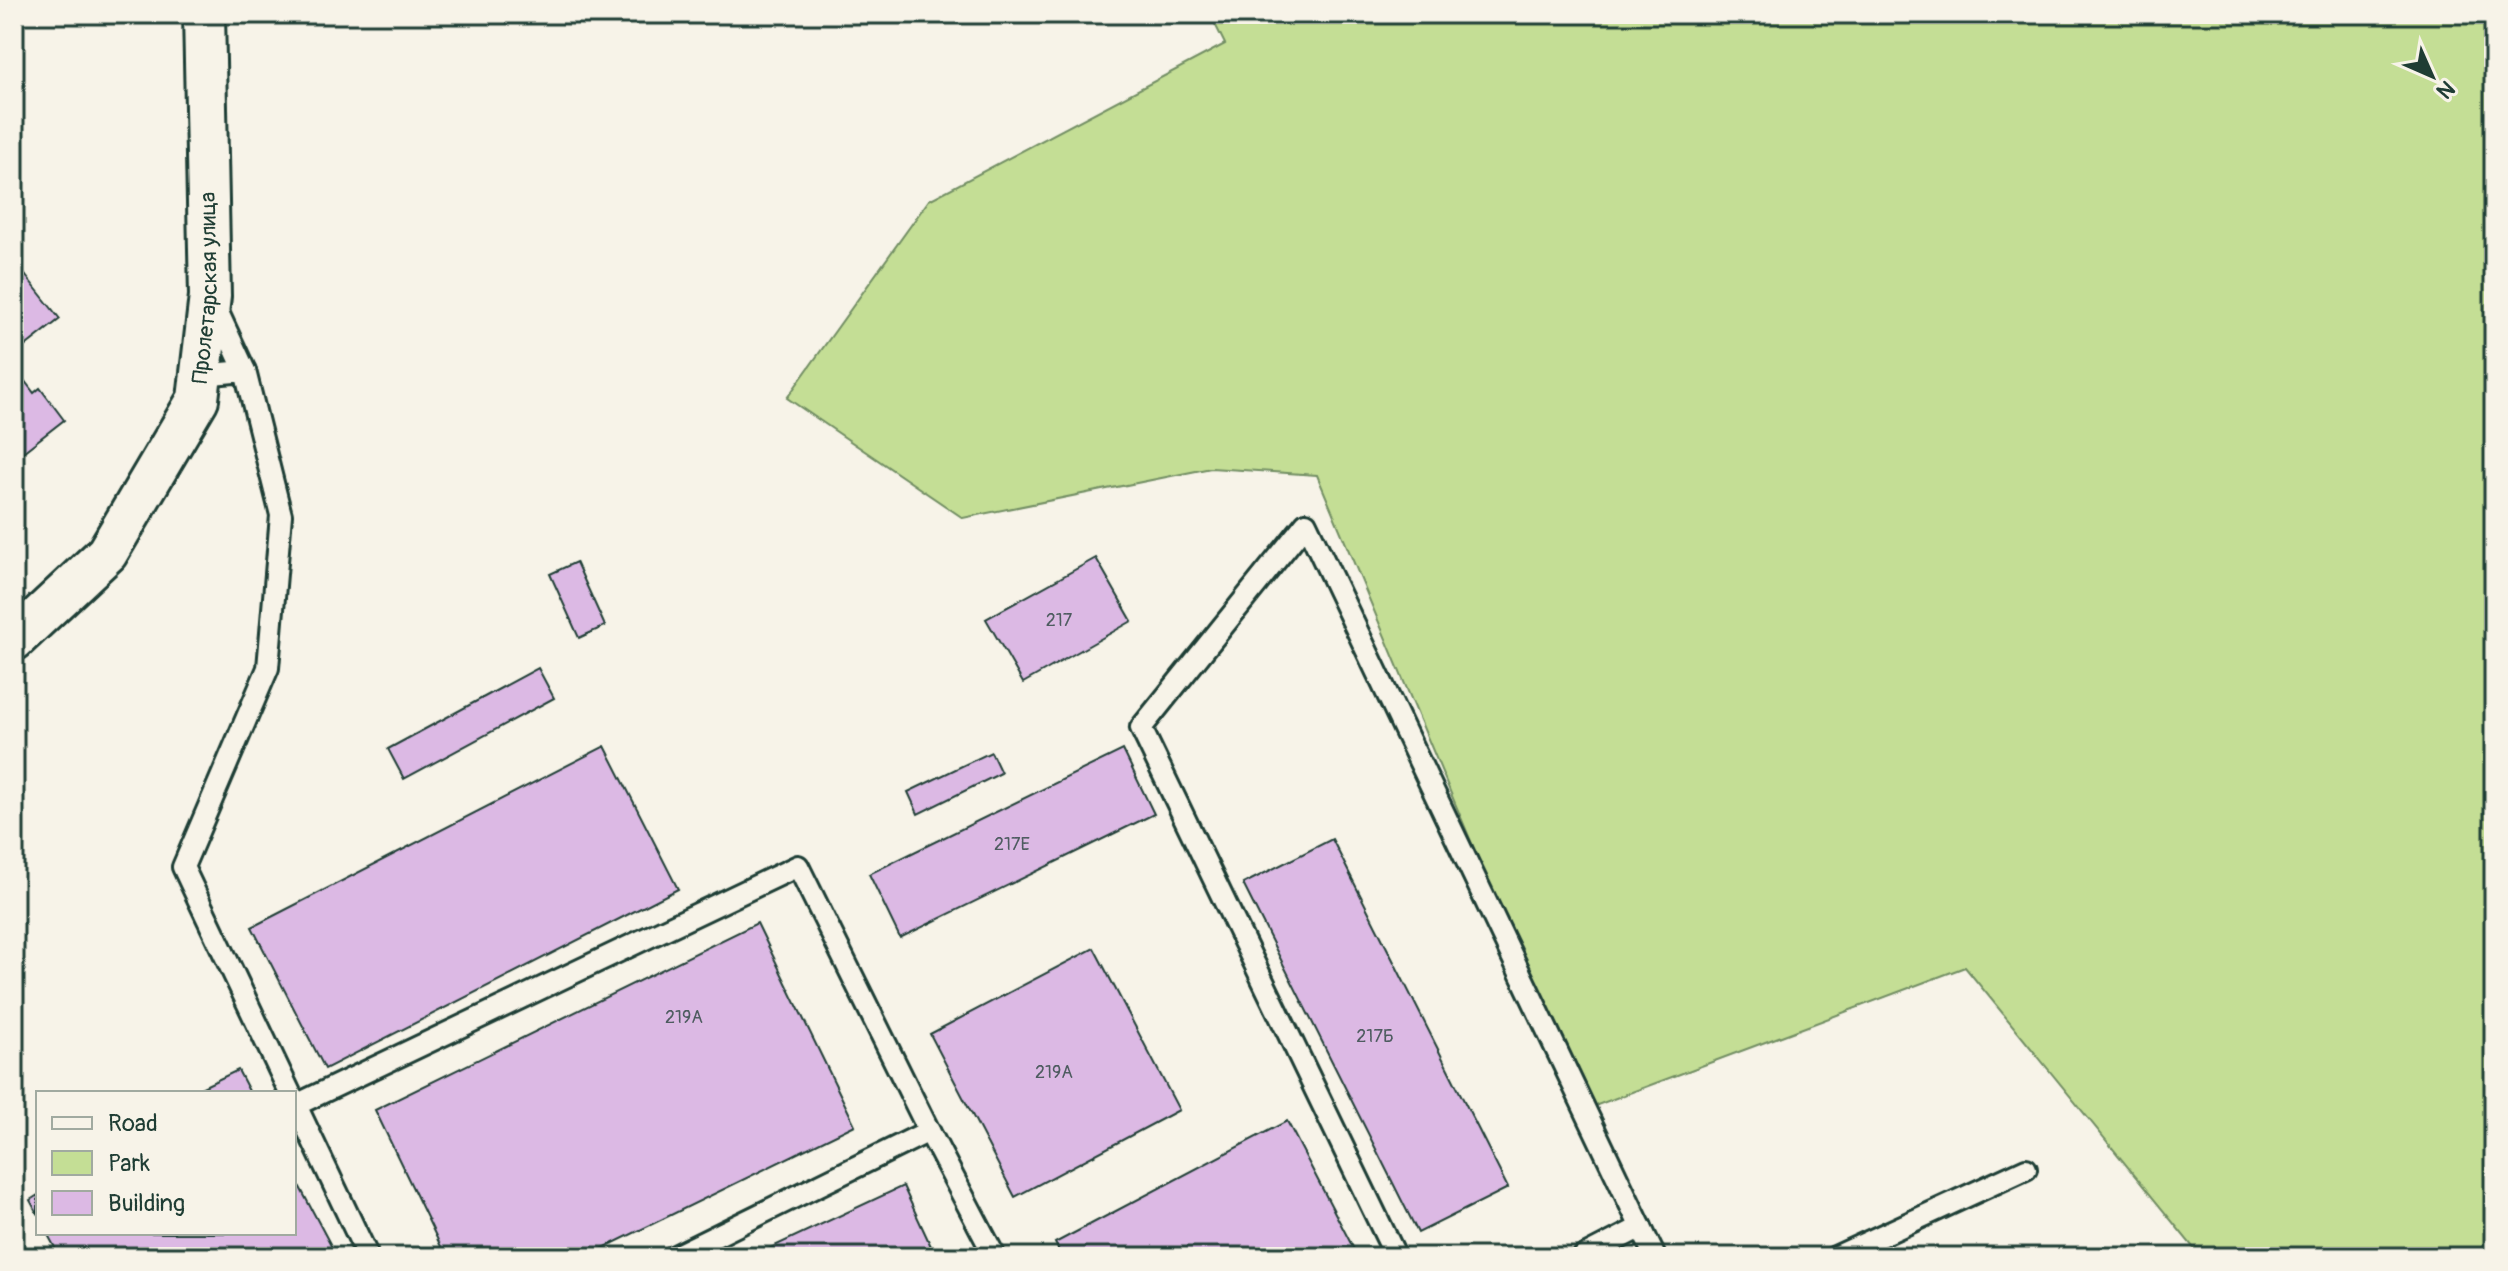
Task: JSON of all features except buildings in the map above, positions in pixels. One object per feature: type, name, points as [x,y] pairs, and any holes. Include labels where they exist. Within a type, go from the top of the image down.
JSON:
[{"type":"street","name":"Пролетарская улица","points":[[14,640],[107,553],[198,399],[210,296],[204,14]]},
{"type":"lane","points":[[210,296],[245,371],[281,515],[268,668],[183,867],[289,1091]]},
{"type":"lane","points":[[201,375],[245,371]]},
{"type":"lane","points":[[1396,1257],[1141,728],[1306,523],[1655,1257]]},
{"type":"lane","points":[[296,1099],[798,866],[995,1257]]},
{"type":"lane","points":[[296,1106],[368,1257]]},
{"type":"lane","points":[[673,1257],[929,1131]]},
{"type":"lane","points":[[1835,1257],[2026,1169]]},
{"type":"lane","points":[[1583,1257],[1641,1227]]},
{"type":"green space","points":[[1210,14],[2494,14],[2494,1257],[2201,1257],[1965,967],[1584,1110],[1317,475],[1211,468],[963,518],[787,398],[929,200],[1225,44]]}]
